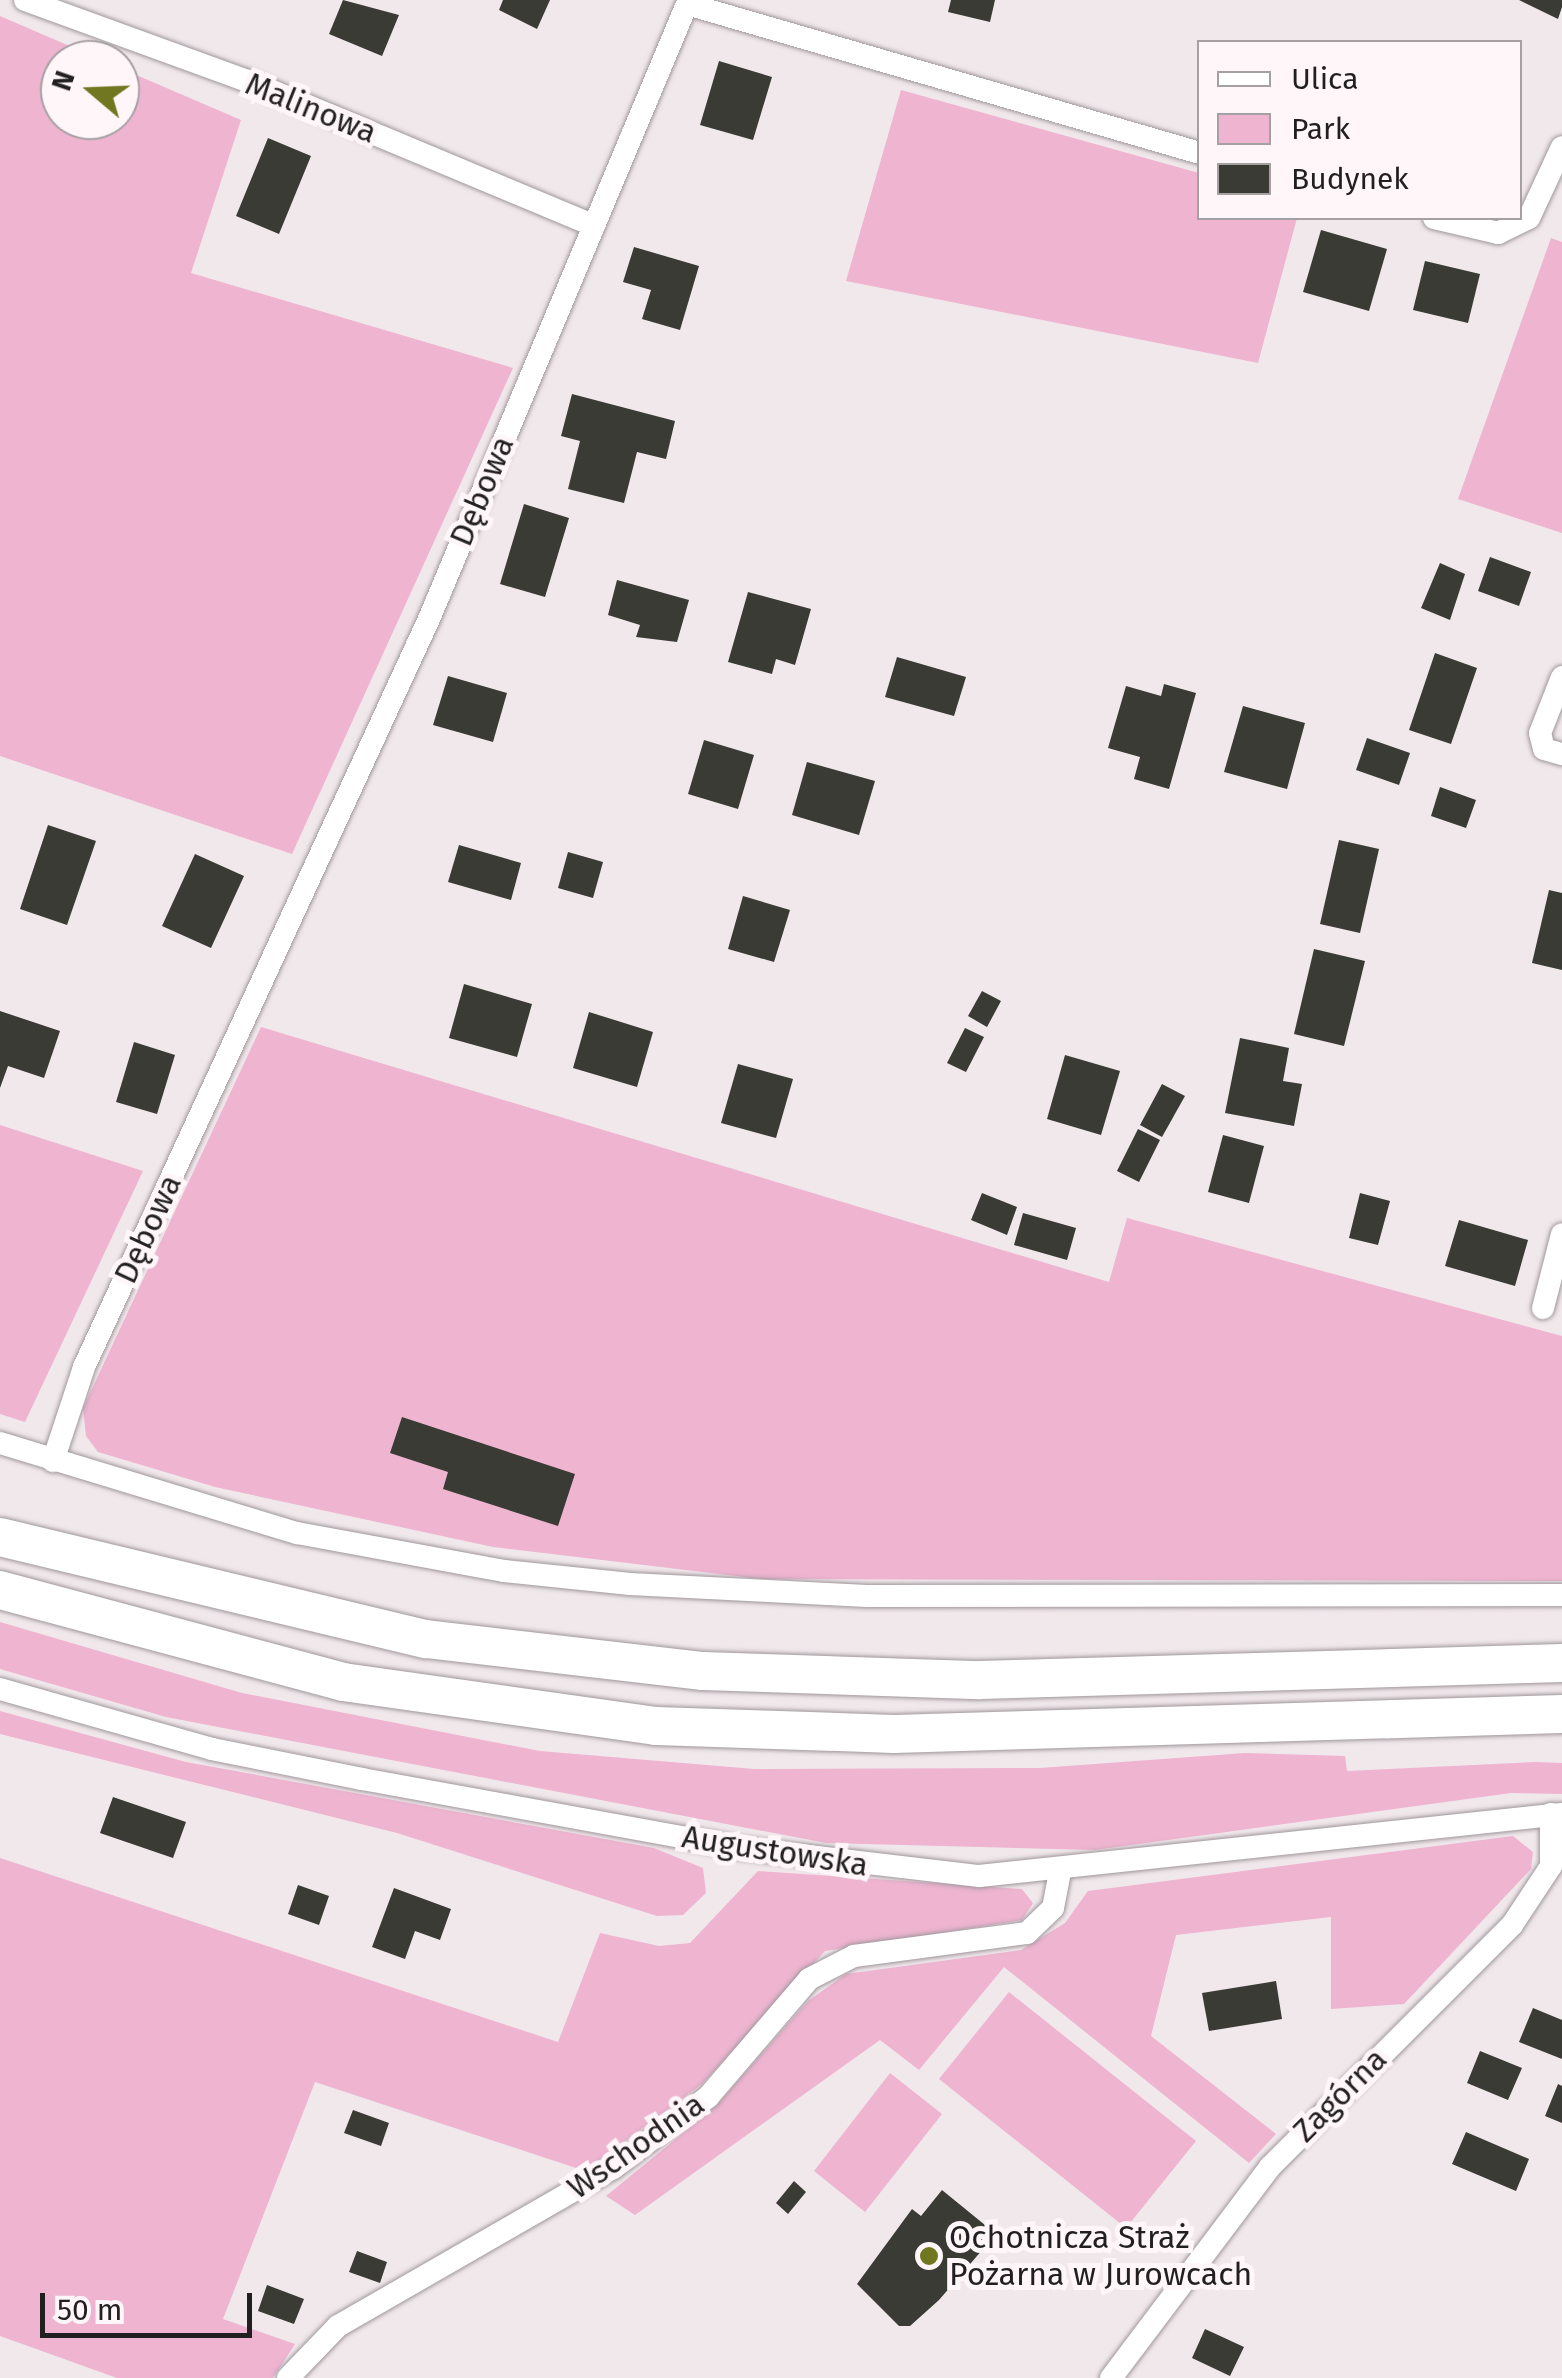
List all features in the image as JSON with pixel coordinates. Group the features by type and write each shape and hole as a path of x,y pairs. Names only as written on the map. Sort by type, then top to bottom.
{"highway":[{"path":"0,1537 426,1639 703,1671 980,1680 1562,1663"},
{"path":"0,1590 343,1682 656,1726 894,1734 1562,1714"}],"street":[{"name":"Malinowa","path":"25,0 248,81 594,226"},
{"name":"Dębowa","path":"52,1461 84,1367 429,619 688,4 1197,152"},
{"path":"1443,220 1498,233 1530,218 1562,148"},
{"path":"1562,677 1540,733 1544,750 1562,754"},
{"path":"1543,1308 1562,1234"},
{"path":"0,1443 297,1533 630,1584 866,1596 1562,1595"},
{"name":"Augustowska","path":"0,1690 212,1750 740,1848 979,1876 1060,1872 1557,1814"},
{"name":"Zagórna","path":"1111,2378 1270,2168 1512,1924 1551,1866 1557,1814"},
{"name":"Wschodnia","path":"288,2378 338,2326 613,2168 708,2097 809,1979 854,1956 1027,1933 1053,1908 1060,1872"}],"green space":[{"path":"0,16 56,40 40,40 40,140 140,140 140,77 241,120 191,273 513,368 292,854 0,756"},
{"path":"901,90 1197,172 1197,220 1296,220 1258,363 846,281"},
{"path":"1551,238 1562,242 1562,533 1458,499"},
{"path":"261,1027 1109,1282 1127,1218 1562,1336 1562,1581 761,1579 493,1547 215,1487 98,1452 86,1436 83,1408"},
{"path":"0,1125 143,1171 25,1422 0,1414"},
{"path":"0,1622 242,1693 540,1751 754,1769 1040,1768 1245,1753 1345,1756 1347,1771 1562,1763 1562,1794 1511,1793 1095,1850 826,1843 166,1717 0,1669"},
{"path":"0,1711 186,1762 654,1848 703,1868 706,1893 683,1915 657,1916 397,1833 0,1734"},
{"path":"1513,1836 1533,1852 1531,1869 1404,2004 1331,2009 1331,1917 1176,1935 1151,2036 1276,2134 1249,2163 1004,1967 919,2070 880,2040 635,2215 606,2196 716,2106 808,2001 846,1974 1021,1950 1065,1923 1088,1891"},
{"path":"0,1858 558,2042 600,1933 659,1946 690,1943 758,1871 1022,1889 1033,1903 1022,1920 825,1951 702,2084 585,2171 315,2082 223,2319 295,2344 273,2378 117,2378 0,2336"},
{"path":"1009,1992 1196,2141 1126,2228 939,2079"},
{"path":"890,2073 942,2114 865,2212 814,2171"}],"building":[{"path":"343,0 399,15 382,56 329,34"},
{"path":"503,0 550,0 537,29 499,10"},
{"path":"951,0 995,0 990,22 948,12"},
{"path":"1519,0 1562,0 1562,7 1558,19"},
{"path":"719,61 772,77 753,140 700,125"},
{"path":"268,138 311,156 279,234 236,216"},
{"path":"1321,230 1387,249 1369,311 1303,292"},
{"path":"634,247 699,266 680,330 642,319 651,290 623,282"},
{"path":"1425,261 1480,274 1468,323 1413,310"},
{"path":"572,394 675,421 666,459 637,452 624,503 568,489 580,441 561,436"},
{"path":"524,504 569,518 545,597 500,584"},
{"path":"1490,557 1531,572 1519,606 1478,591"},
{"path":"1440,563 1465,574 1450,620 1421,608"},
{"path":"617,580 689,600 677,642 636,637 640,625 608,615"},
{"path":"748,592 811,609 795,665 776,659 772,674 728,662"},
{"path":"1435,653 1477,668 1451,744 1409,730"},
{"path":"897,657 966,677 954,716 885,697"},
{"path":"448,676 507,693 493,742 433,725"},
{"path":"1164,684 1196,693 1169,789 1134,779 1140,757 1108,748 1126,686 1161,696"},
{"path":"1243,706 1305,723 1287,789 1224,772"},
{"path":"1367,738 1410,753 1399,785 1356,770"},
{"path":"704,740 754,755 738,809 688,794"},
{"path":"807,762 875,781 859,835 792,815"},
{"path":"1440,787 1476,800 1466,828 1431,816"},
{"path":"48,825 96,841 67,925 20,909"},
{"path":"1339,840 1379,849 1360,933 1320,924"},
{"path":"459,845 521,863 511,900 448,882"},
{"path":"568,852 603,862 593,898 558,888"},
{"path":"195,854 244,876 211,948 162,926"},
{"path":"1549,890 1562,893 1562,970 1532,963"},
{"path":"743,896 790,910 774,962 728,949"},
{"path":"1314,949 1365,961 1344,1046 1294,1034"},
{"path":"464,984 532,1004 517,1057 449,1038"},
{"path":"982,991 1001,1001 987,1027 968,1016"},
{"path":"0,1011 60,1031 44,1078 8,1066 0,1088"},
{"path":"589,1012 653,1032 637,1087 573,1068"},
{"path":"965,1028 984,1037 966,1072 947,1063"},
{"path":"1240,1038 1289,1048 1283,1081 1302,1084 1294,1126 1225,1113"},
{"path":"134,1042 175,1055 157,1114 116,1102"},
{"path":"1065,1055 1120,1071 1101,1135 1047,1119"},
{"path":"738,1064 793,1079 776,1138 721,1123"},
{"path":"1162,1084 1185,1096 1162,1137 1140,1125"},
{"path":"1138,1129 1160,1140 1139,1182 1117,1171"},
{"path":"1223,1135 1264,1146 1249,1203 1208,1192"},
{"path":"982,1193 1017,1207 1007,1235 971,1220"},
{"path":"1360,1193 1390,1201 1378,1245 1349,1238"},
{"path":"1023,1213 1076,1228 1067,1260 1014,1245"},
{"path":"1459,1220 1528,1240 1515,1286 1445,1266"},
{"path":"402,1417 575,1474 558,1526 443,1489 448,1472 390,1453"},
{"path":"113,1797 186,1822 173,1858 100,1833"},
{"path":"298,1885 329,1896 319,1925 288,1914"},
{"path":"394,1888 451,1909 440,1940 415,1931 405,1959 372,1947"},
{"path":"1276,1981 1282,2019 1209,2031 1202,1993"},
{"path":"1533,2008 1562,2020 1562,2059 1519,2042"},
{"path":"1480,2051 1522,2068 1508,2100 1467,2083"},
{"path":"1558,2084 1562,2086 1562,2123 1545,2116"},
{"path":"353,2110 389,2123 381,2146 344,2133"},
{"path":"1466,2132 1529,2159 1516,2191 1452,2164"},
{"path":"794,2181 806,2192 788,2214 776,2203"},
{"name":"Ochotnicza Straż Pożarna w Jurowcach","path":"942,2190 996,2234 939,2300 910,2326 899,2326 857,2284 912,2209 921,2216"},
{"path":"357,2251 387,2262 380,2283 349,2272"},
{"path":"267,2285 304,2299 294,2324 258,2311"},
{"path":"1205,2329 1244,2347 1230,2376 1192,2358"}],"place":[{"name":"Ochotnicza Straż Pożarna w Jurowcach","path":"929,2256"}]}
